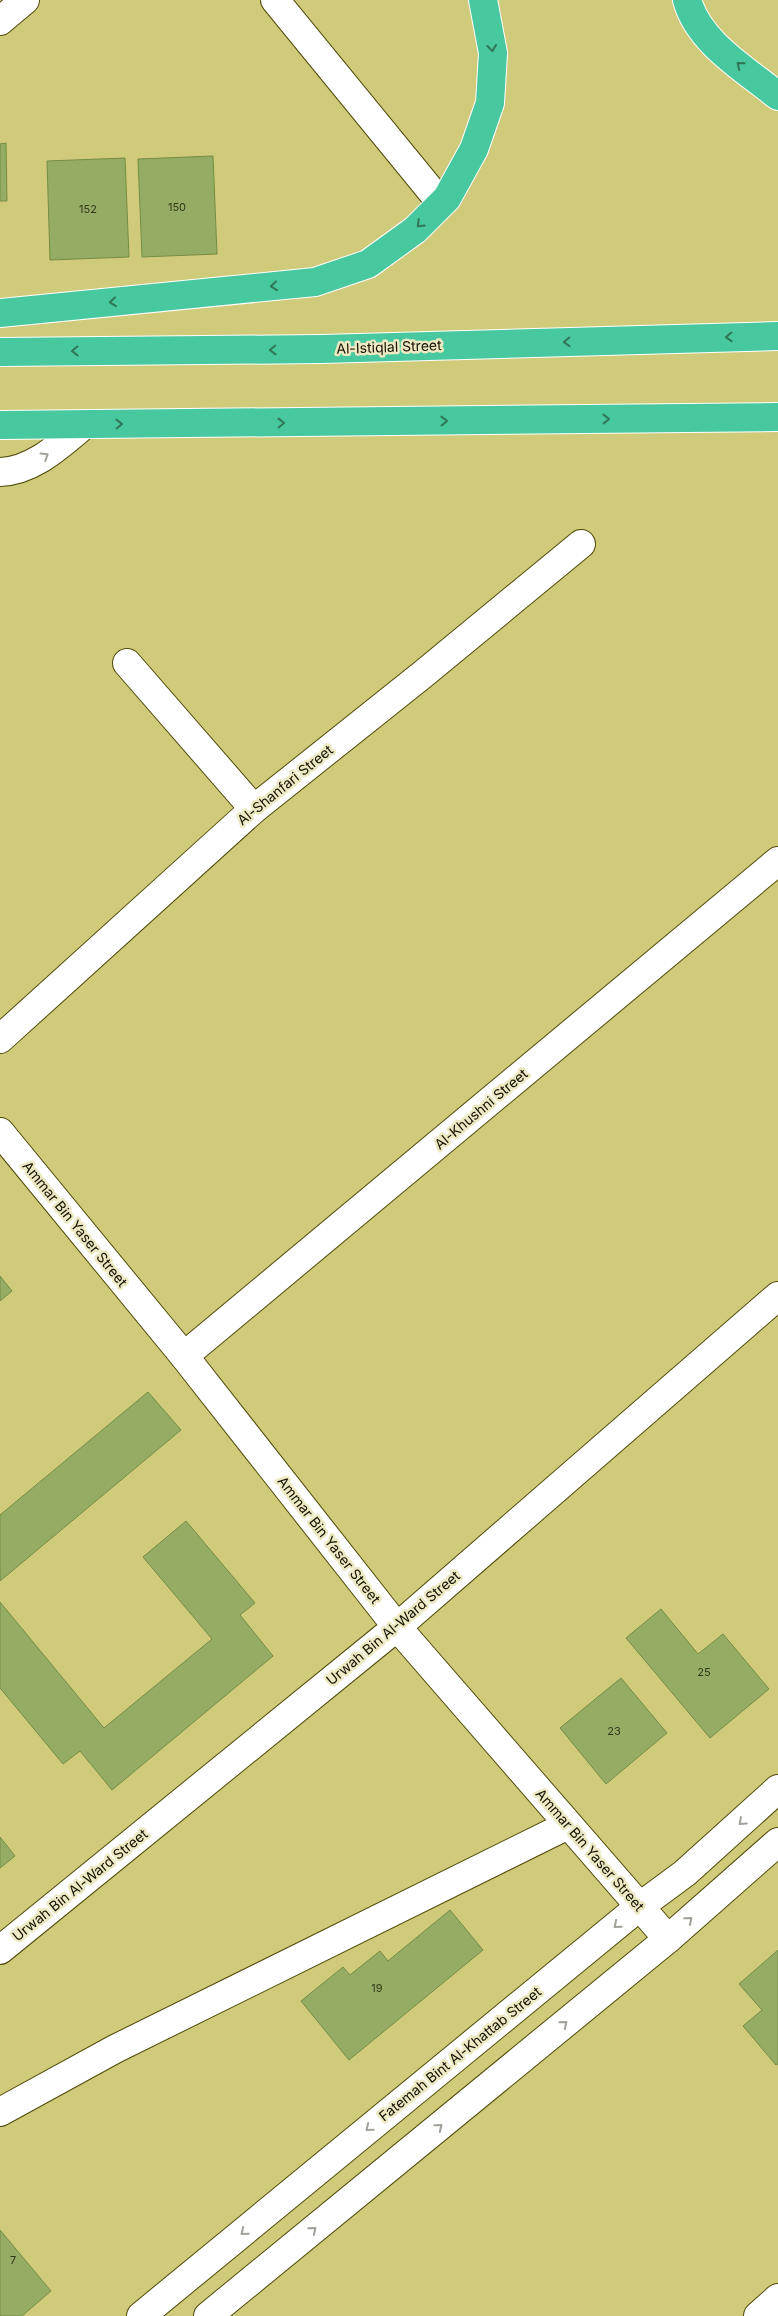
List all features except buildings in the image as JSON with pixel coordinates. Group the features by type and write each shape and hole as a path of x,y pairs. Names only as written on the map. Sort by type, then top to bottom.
{"highway":[{"path":"0,313 315,282 368,264 415,230 447,198 474,149 490,104 493,53 483,0"},
{"path":"686,0 691,16 714,44 778,96"},
{"name":"Al-Istiqlal Street","path":"0,352 322,349 778,336"},
{"path":"0,425 778,416"}],"street":[{"path":"0,21 25,0"},
{"path":"275,0 441,204"},
{"path":"0,472 12,472 46,457 84,425"},
{"name":"Al-Shanfari Street","path":"0,1039 254,809 422,675 581,544"},
{"path":"127,663 254,809"},
{"name":"Al-Khushni Street","path":"184,1356 778,861"},
{"name":"Ammar Bin Yaser Street","path":"0,1132 184,1356 397,1627 668,1939"},
{"name":"Urwah Bin Al-Ward Street","path":"0,1950 397,1627 778,1296"},
{"name":"Fatemah Bint Al-Khattab Street","path":"141,2316 639,1907 685,1874 778,1789"},
{"path":"0,2112 115,2049 568,1825"},
{"path":"208,2316 668,1939 778,1842"},
{"path":"758,2316 778,2298"}]}
